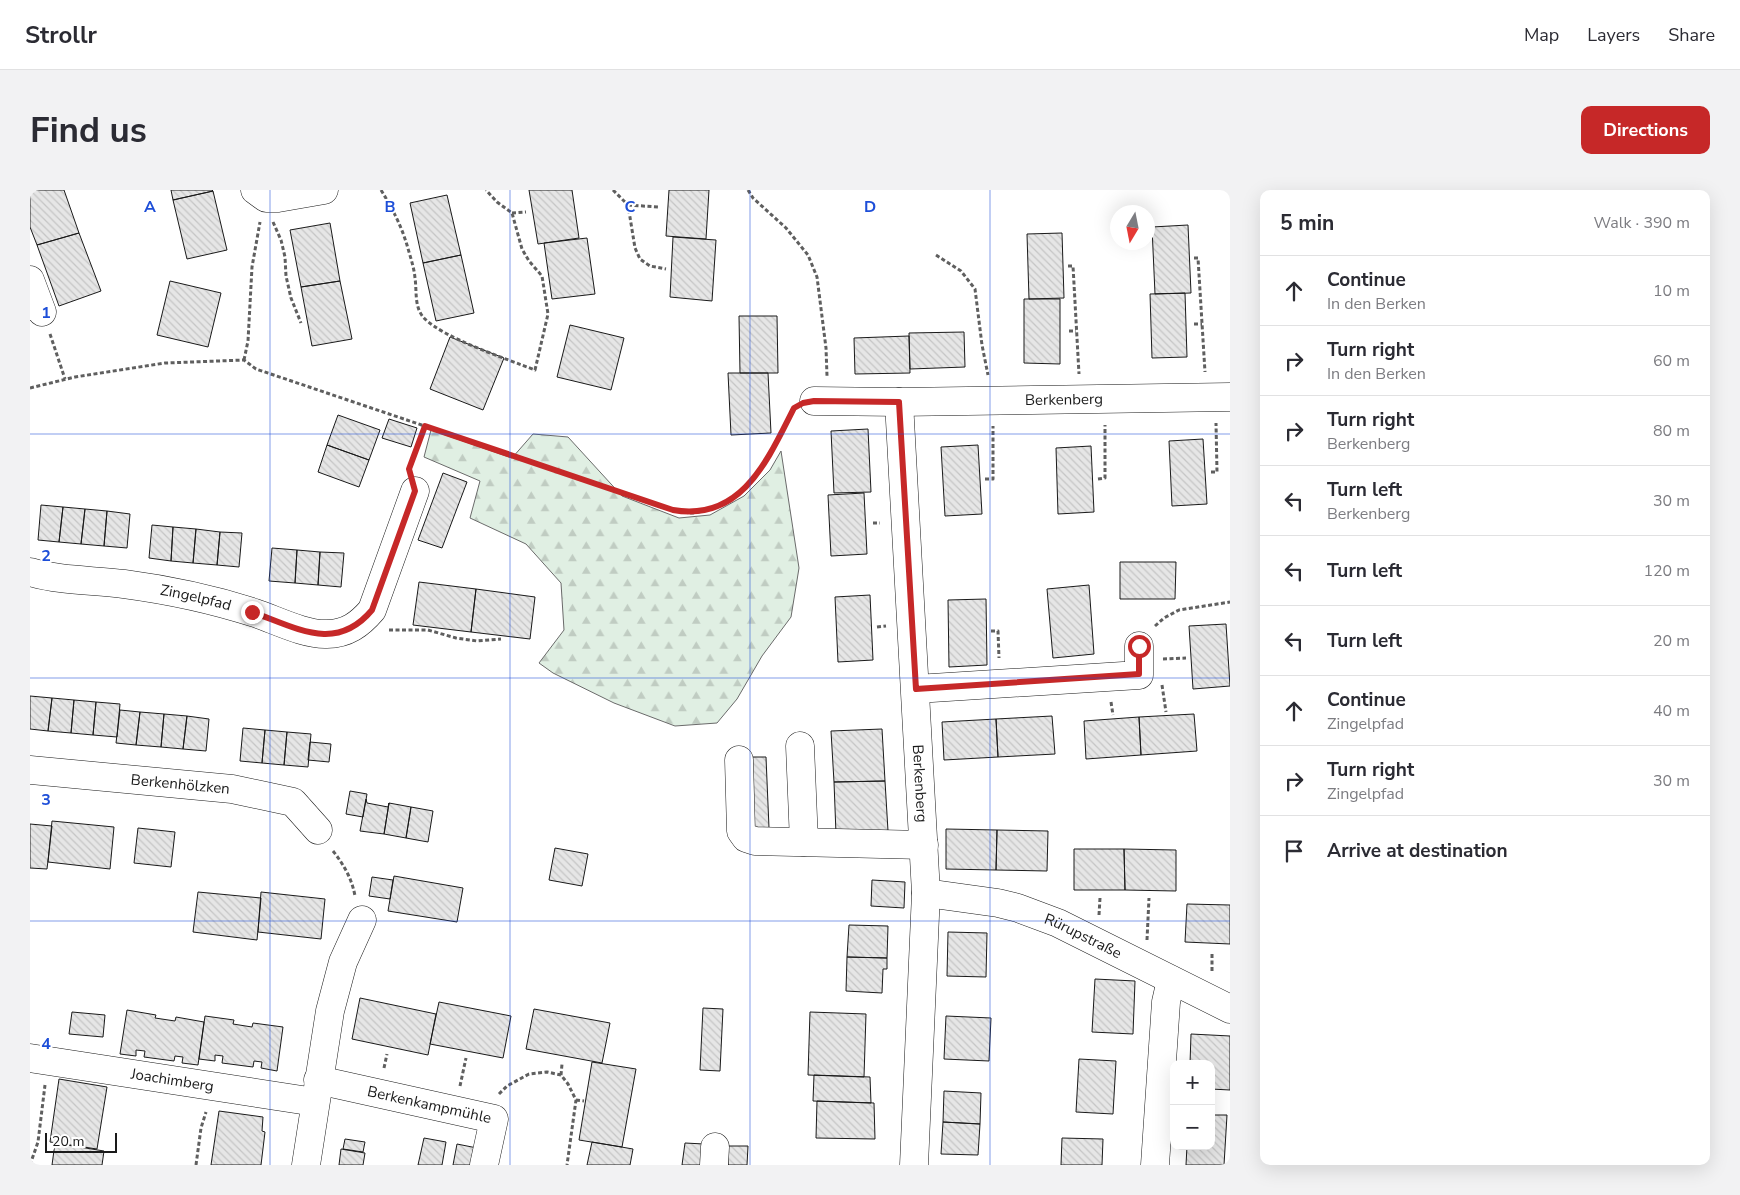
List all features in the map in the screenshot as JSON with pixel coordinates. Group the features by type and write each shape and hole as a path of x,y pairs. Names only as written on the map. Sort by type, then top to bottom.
{"street":[{"path":"260,194 278,198 324,190"},
{"path":"30,280 42,312"},
{"name":"Berkenberg","path":"821,401 899,402 993,413 1080,400 1218,398"},
{"name":"Berkenberg","path":"899,402 926,893 914,1165"},
{"path":"363,621 372,610 415,491"},
{"name":"Zingelpfad","path":"30,572 192,595 325,635 338,634 353,628 363,621"},
{"path":"916,689 1139,674 1149,653"},
{"path":"800,746 804,842"},
{"path":"739,760 741,832 746,838 755,841 924,845"},
{"name":"Berkenhölzken","path":"30,770 232,789 294,802 318,830"},
{"name":"Rürupstraße","path":"926,893 949,895 1018,908 1058,923 1230,1009"},
{"path":"306,1165 330,1011 343,962 362,920"},
{"path":"1155,1165 1166,1002 1171,980"},
{"name":"Joachimberg","path":"39,1060 214,1087 317,1091"},
{"name":"Berkenkampmühle","path":"317,1091 494,1119 484,1165"}],"path":[{"path":"381,190 400,224 408,246 415,279 418,309 424,318 438,329 456,338 534,370 548,314 542,276 529,261 522,249 512,213 497,202 486,190"},
{"path":"613,190 628,205 635,248 640,259 650,266 666,268"},
{"path":"30,388 65,379 165,363 244,360 256,369 673,510 691,513 711,508 730,500 747,487 762,468 794,408 803,403 821,401 826,348 817,277 808,255 786,228 753,198 748,190"},
{"path":"260,194 281,240 286,258 286,276 291,298 300,323"},
{"path":"244,360 248,341 260,194"},
{"path":"628,205 658,207"},
{"path":"512,213 526,212"},
{"path":"936,255 962,272 975,289 993,413 994,479 985,479"},
{"path":"1194,258 1198,258 1202,324 1218,398"},
{"path":"1068,266 1072,266 1080,400"},
{"path":"42,312 65,379"},
{"path":"1194,324 1202,324"},
{"path":"1069,331 1076,331"},
{"path":"1098,479 1105,478 1105,419"},
{"path":"415,491 409,469 425,426"},
{"path":"1211,472 1217,472 1217,436"},
{"path":"1186,658 1149,653 1151,629 1164,618 1179,610 1230,602"},
{"path":"363,621 374,628 393,631 428,630 456,638 478,641 501,639"},
{"path":"992,631 998,630 1000,684"},
{"path":"342,862 348,874"},
{"path":"1141,965 1147,952 1149,898"},
{"path":"30,1165 38,1142 39,1060"},
{"path":"560,1075 562,1064"},
{"path":"497,1096 507,1086 529,1074 547,1072 560,1075 568,1084 576,1100 566,1165"},
{"path":"196,1165 201,1128 214,1087"},
{"path":"576,1100 584,1101"}],"green space":[{"path":"431,430 512,458 533,434 568,437 622,496 679,518 710,515 744,496 770,470 781,451 799,568 791,617 762,656 737,699 717,723 675,726 614,703 553,673 539,663 564,630 561,583 526,544 470,518 480,481 424,457"}],"building":[{"path":"30,190 64,190 79,233 37,245 30,227"},
{"path":"171,190 212,190 213,191 173,200"},
{"path":"529,190 572,190 579,238 538,244"},
{"path":"669,190 709,190 706,239 666,236"},
{"path":"213,191 227,250 187,259 173,200"},
{"path":"447,195 461,255 423,263 410,203"},
{"path":"330,223 340,281 301,287 290,230"},
{"path":"1188,225 1191,293 1155,294 1153,250 1155,250 1155,227"},
{"path":"79,233 101,291 59,306 37,245"},
{"path":"1062,233 1064,298 1029,299 1027,234"},
{"path":"673,237 716,240 712,301 670,297"},
{"path":"587,238 595,294 552,299 544,243"},
{"path":"461,255 474,313 436,321 423,263"},
{"path":"170,281 221,293 208,347 157,335"},
{"path":"340,281 352,339 312,346 301,287"},
{"path":"1185,293 1187,357 1152,358 1150,294"},
{"path":"1024,299 1060,299 1060,364 1024,363"},
{"path":"739,316 777,316 778,373 740,373"},
{"path":"570,325 624,338 611,390 557,377"},
{"path":"964,332 965,367 910,369 909,333"},
{"path":"909,336 910,373 855,374 854,338"},
{"path":"450,337 504,358 483,410 430,389"},
{"path":"728,373 768,373 771,433 731,435"},
{"path":"338,415 380,430 369,460 327,445"},
{"path":"389,419 417,428 411,447 382,438"},
{"path":"868,429 871,492 834,493 831,431"},
{"path":"1203,439 1207,504 1172,506 1169,441"},
{"path":"327,445 369,460 359,487 318,472"},
{"path":"978,445 982,514 945,516 941,447"},
{"path":"1091,446 1094,512 1058,514 1056,448"},
{"path":"443,473 467,482 442,548 418,540"},
{"path":"864,493 867,554 831,556 828,495"},
{"path":"41,505 63,507 59,542 38,540"},
{"path":"63,507 85,509 81,544 59,542"},
{"path":"85,509 107,511 104,546 81,544"},
{"path":"107,511 130,514 127,548 104,546"},
{"path":"152,525 173,527 171,561 149,558"},
{"path":"173,527 196,529 193,563 171,561"},
{"path":"196,529 220,532 217,565 193,563"},
{"path":"220,532 242,533 239,567 217,565"},
{"path":"272,548 297,550 295,583 269,581"},
{"path":"297,550 320,552 318,585 295,583"},
{"path":"320,552 344,553 341,587 318,585"},
{"path":"1120,562 1176,562 1175,599 1120,599"},
{"path":"419,582 476,589 471,632 413,625"},
{"path":"1089,585 1094,654 1053,658 1047,589"},
{"path":"476,589 535,597 530,639 471,632"},
{"path":"870,595 873,660 838,662 835,597"},
{"path":"986,599 987,665 949,667 948,600"},
{"path":"1226,624 1230,686 1193,689 1189,626"},
{"path":"30,696 52,698 48,731 30,729"},
{"path":"52,698 74,700 71,733 48,731"},
{"path":"74,700 96,702 93,735 71,733"},
{"path":"96,702 120,704 117,737 93,735"},
{"path":"120,710 140,712 136,745 116,743"},
{"path":"140,712 164,714 161,747 136,745"},
{"path":"164,714 187,716 183,749 161,747"},
{"path":"1194,714 1197,751 1141,755 1139,717"},
{"path":"187,716 209,719 206,751 183,749"},
{"path":"1052,716 1055,754 998,757 996,719"},
{"path":"1139,717 1141,755 1086,759 1084,721"},
{"path":"996,719 998,757 944,760 942,722"},
{"path":"243,728 265,730 262,763 240,761"},
{"path":"882,729 885,781 834,782 831,731"},
{"path":"265,730 287,732 284,765 262,763"},
{"path":"287,732 311,734 308,767 284,765"},
{"path":"310,742 331,744 329,762 308,760"},
{"path":"747,757 766,757 769,828 749,828"},
{"path":"885,781 888,831 836,834 834,782"},
{"path":"350,791 367,794 363,817 346,814"},
{"path":"366,799 367,803 388,807 389,803 384,834 360,831"},
{"path":"389,803 411,807 406,838 384,834"},
{"path":"411,807 433,811 428,842 406,838"},
{"path":"52,821 114,827 110,869 48,862"},
{"path":"30,824 52,826 47,869 30,868"},
{"path":"138,828 175,832 171,867 134,863"},
{"path":"946,829 997,830 996,870 946,869"},
{"path":"997,830 1048,831 1047,871 996,870"},
{"path":"555,848 588,854 582,886 549,880"},
{"path":"1074,849 1124,849 1125,890 1074,890"},
{"path":"1124,849 1176,850 1176,891 1125,890"},
{"path":"394,876 463,888 457,922 388,911"},
{"path":"372,877 393,880 390,899 369,896"},
{"path":"872,880 905,882 904,908 871,906"},
{"path":"198,892 261,898 257,940 193,932"},
{"path":"261,892 325,899 321,939 258,932"},
{"path":"1187,904 1230,905 1230,944 1185,942"},
{"path":"849,925 888,926 887,958 847,957"},
{"path":"948,932 987,933 986,977 947,976"},
{"path":"847,957 887,958 887,969 883,969 882,993 846,991"},
{"path":"1095,979 1135,981 1133,1034 1092,1032"},
{"path":"360,998 436,1014 428,1055 352,1039"},
{"path":"439,1002 511,1016 503,1058 430,1044"},
{"path":"703,1008 723,1009 720,1071 700,1070"},
{"path":"534,1009 610,1023 602,1063 526,1049"},
{"path":"127,1010 156,1015 155,1018 175,1021 176,1017 204,1022 198,1065 182,1063 183,1057 175,1056 174,1061 144,1057 145,1051 136,1050 136,1056 120,1054"},
{"path":"72,1012 105,1015 103,1037 69,1034"},
{"path":"810,1012 866,1014 864,1077 808,1075"},
{"path":"205,1016 234,1020 233,1024 252,1027 253,1023 283,1027 277,1071 261,1068 262,1062 254,1061 253,1067 222,1063 223,1056 215,1055 215,1061 199,1059"},
{"path":"946,1016 991,1018 989,1061 944,1059"},
{"path":"1191,1034 1230,1036 1230,1090 1215,1089 1215,1060 1190,1060"},
{"path":"1079,1059 1116,1061 1113,1114 1076,1112"},
{"path":"592,1062 636,1069 622,1147 579,1140"},
{"path":"814,1075 870,1077 871,1103 813,1101"},
{"path":"59,1079 107,1087 97,1149 50,1142"},
{"path":"944,1091 981,1093 980,1124 943,1122"},
{"path":"817,1101 874,1103 875,1139 816,1138"},
{"path":"219,1111 263,1117 262,1131 265,1132 261,1165 211,1165"},
{"path":"1215,1115 1227,1115 1224,1165 1186,1165 1187,1150 1215,1150"},
{"path":"943,1122 980,1124 978,1155 941,1154"},
{"path":"424,1138 446,1142 442,1165 418,1165"},
{"path":"1062,1138 1103,1139 1102,1165 1061,1165"},
{"path":"345,1139 365,1142 363,1152 343,1149"},
{"path":"592,1142 633,1149 630,1165 587,1165"},
{"path":"55,1143 104,1151 102,1165 52,1165"},
{"path":"685,1143 704,1144 701,1165 682,1165"},
{"path":"457,1144 477,1148 474,1165 453,1165"},
{"path":"728,1146 748,1146 747,1165 728,1165"},
{"path":"341,1149 365,1153 363,1165 339,1165"}],"route":[{"path":"252,612 310,632 325,635 338,634 353,628 363,621 372,610 415,491 409,469 425,426 673,510 691,513 711,508 730,500 747,487 762,468 794,408 803,403 814,401 899,402 916,689 1139,674 1139,646"}]}
